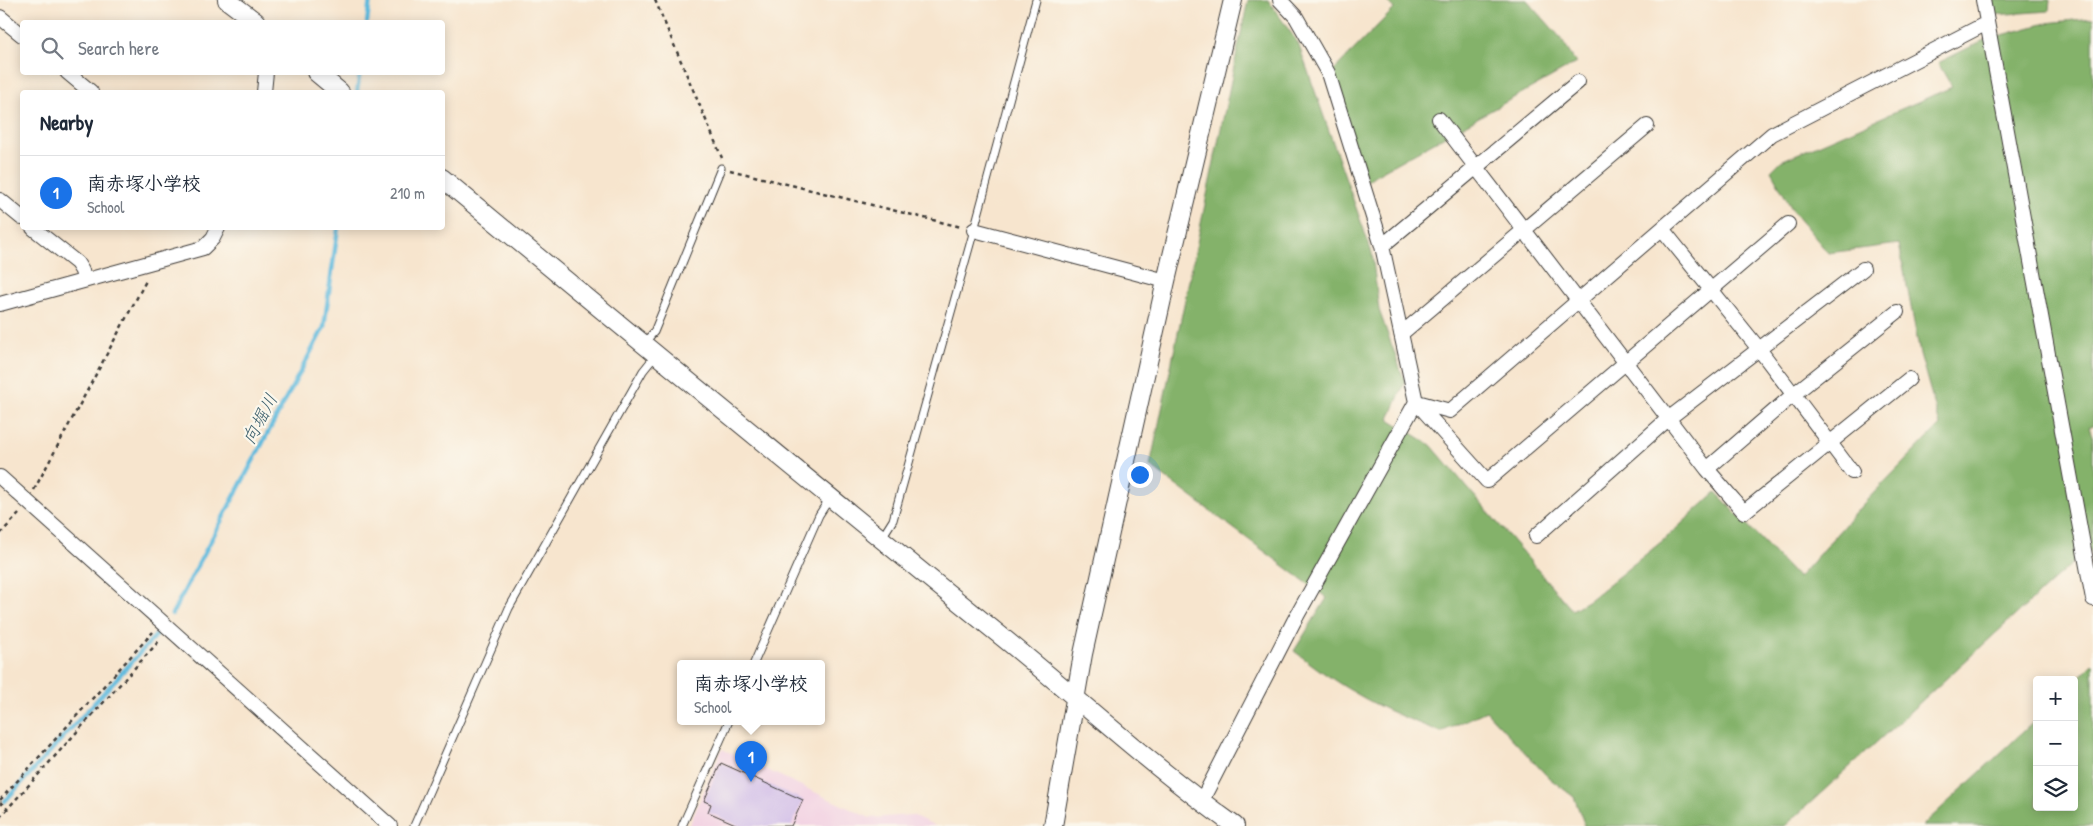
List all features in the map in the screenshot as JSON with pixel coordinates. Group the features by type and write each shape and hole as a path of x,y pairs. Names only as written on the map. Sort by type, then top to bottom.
{"street":[{"path":"227,0 253,20"},
{"path":"1053,826 1085,644 1166,281 1233,0"},
{"path":"1280,0 1296,17 1328,73 1382,246 1416,402 1487,481 1788,224"},
{"path":"1983,0 2093,599"},
{"path":"0,16 20,33"},
{"path":"1416,402 1450,412 1772,134 1987,22"},
{"path":"71,75 89,90"},
{"path":"264,90 266,75"},
{"path":"320,75 338,90"},
{"path":"1382,246 1578,82"},
{"path":"1439,119 1668,419 1744,512 1909,379"},
{"path":"1402,334 1647,126"},
{"path":"445,180 649,350 1076,697 1201,802 1235,826"},
{"path":"0,200 20,216"},
{"path":"36,230 77,263 82,271 84,280"},
{"path":"0,304 203,248 217,230"},
{"path":"974,230 1166,281"},
{"path":"1663,230 1759,349 1852,472"},
{"path":"1536,536 1668,419 1863,269"},
{"path":"1707,469 1794,394 1897,312"},
{"path":"1201,802 1294,622 1416,402"},
{"path":"0,477 390,826"}],"lane":[{"path":"882,540 893,520 1036,0"},
{"path":"414,826 509,608 643,372 654,332 720,168"},
{"path":"755,660 819,515 830,497"},
{"path":"682,826 726,725"}],"path":[{"path":"655,0 723,156 720,168 974,230"},
{"path":"0,534 28,502 149,275 146,263"},
{"path":"7,809 0,801 154,632 165,625"},
{"path":"0,817 165,625"}],"shaded area":[{"path":"722,749 870,818 912,815 936,826 689,826"}],"green space":[{"path":"1248,0 1268,0 1298,43 1372,253 1379,310 1405,382 1389,419 1431,445 1572,610 1589,600 1666,538 1716,492 1798,578 1863,504 1940,425 1920,354 1899,244 1828,253 1793,211 1771,171 1781,161 1952,87 1938,63 1984,40 2046,23 2093,18 2093,426 2089,427 2093,438 2093,560 2089,548 1785,826 1585,826 1574,797 1549,778 1486,711 1441,732 1378,705 1333,679 1294,651 1327,598 1150,466"},
{"path":"1387,0 1527,0 1559,36 1576,63 1367,181 1328,76 1394,9"},
{"path":"1990,0 2050,0 2049,11 1993,15"},
{"path":"2093,663 2093,826 1922,826 2033,723 2033,811 2078,811 2078,678"}],"building":[{"path":"721,763 803,800 791,826 740,826 708,812 711,804 704,801"}],"waterway":[{"name":"向堀川","path":"367,20 370,0"},
{"name":"向堀川","path":"357,90 360,75"},
{"name":"向堀川","path":"172,614 324,327 338,230"},
{"name":"向堀川","path":"5,801 158,633"}],"place":[{"name":"南赤塚小学校","path":"751,782"}]}
